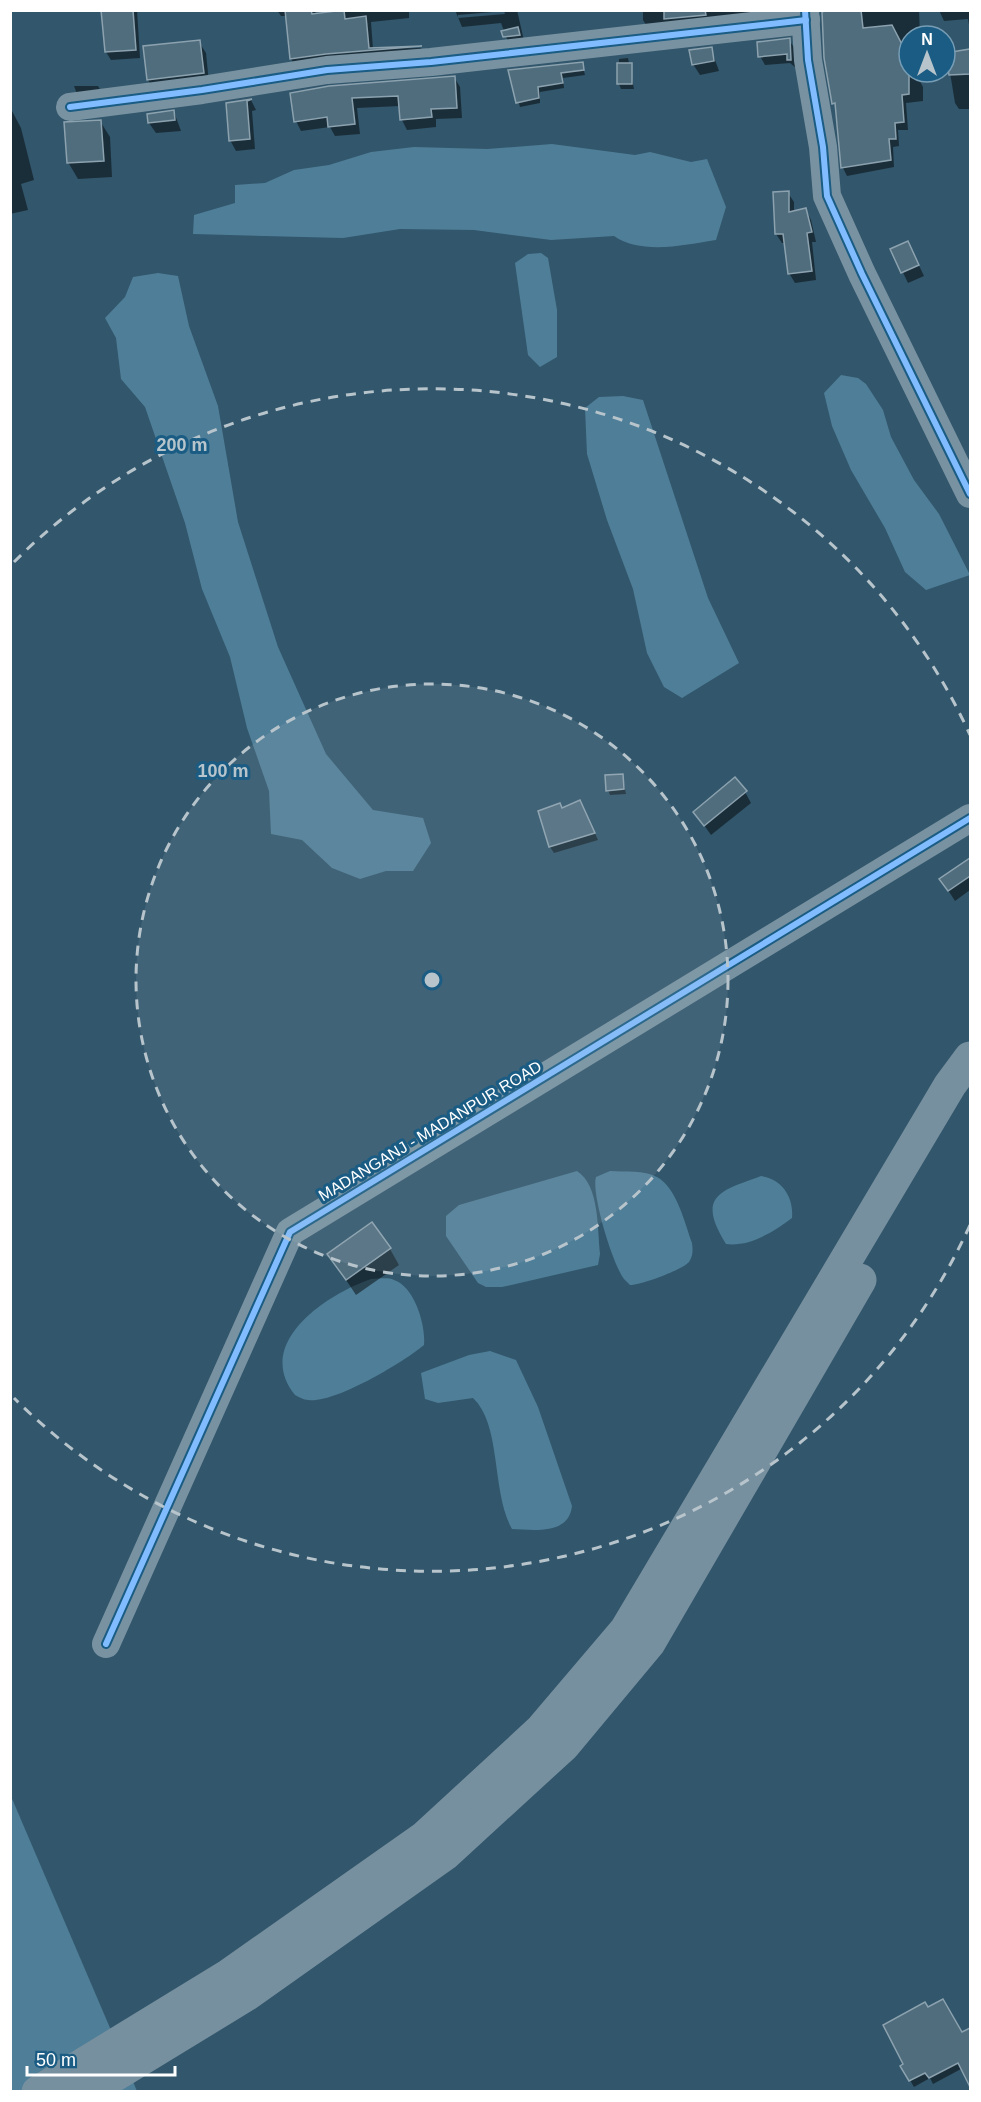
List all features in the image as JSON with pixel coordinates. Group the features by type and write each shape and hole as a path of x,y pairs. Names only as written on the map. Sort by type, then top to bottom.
{"main road":[{"path":"38,2091 229,1975 425,1836 542,1730 626,1630 950,1086 970,1059"},
{"path":"87,2091 246,1995 445,1854 564,1745 649,1643 970,1093"}],"street":[{"path":"70,107 202,90 327,70 464,59 806,15 808,60 823,147 827,196 862,274 970,494"},
{"name":"MADANGANJ - MADANPUR ROAD","path":"106,1644 290,1233 970,818"}],"water":[{"path":"552,144 635,155 650,152 691,162 707,159 726,207 716,240 677,246 650,247 625,242 614,236 551,240 474,230 400,229 343,238 193,234 194,215 235,203 235,185 265,183 294,170 329,165 371,152 414,147 487,149"},
{"path":"541,253 548,258 557,310 557,357 540,367 528,355 515,263 528,254"},
{"path":"158,273 178,276 189,326 218,406 238,522 278,647 326,754 373,810 423,818 431,843 413,871 386,871 360,879 332,868 302,840 271,834 269,791 247,728 230,657 202,589 185,523 145,407 121,379 116,338 105,318 125,297 133,277"},
{"path":"841,375 858,378 866,384 883,410 891,437 914,480 939,514 970,575 926,590 905,572 885,528 851,470 832,426 824,393"},
{"path":"623,396 643,400 708,598 739,663 682,698 664,687 647,653 633,589 607,520 587,454 585,408 599,397"},
{"path":"577,1171 590,1187 594,1197 600,1254 598,1265 502,1287 486,1287 478,1283 446,1236 446,1216 459,1205"},
{"path":"610,1171 646,1173 664,1182 675,1198 692,1243 689,1262 670,1273 643,1283 630,1285 624,1279 609,1245 595,1186 596,1177"},
{"path":"761,1176 775,1181 785,1190 791,1203 792,1218 752,1241 726,1244 717,1228 713,1205 724,1191"},
{"path":"371,1279 392,1279 408,1290 421,1318 424,1345 385,1371 351,1389 320,1399 308,1400 295,1395 284,1376 283,1357 289,1339 301,1323 317,1309 353,1286"},
{"path":"490,1351 516,1360 538,1407 572,1506 564,1522 549,1529 512,1529 501,1497 493,1442 488,1425 482,1410 473,1398 438,1403 425,1399 421,1373 469,1355"},
{"path":"10,1794 137,2091 11,2091"}],"building":[{"path":"101,10 133,10 136,50 105,52"},
{"path":"285,10 311,10 312,14 344,10 345,19 366,16 369,48 422,46 290,59"},
{"path":"664,10 705,10 706,15 664,19"},
{"path":"861,10 863,28 892,25 897,35 897,84 909,84 909,94 902,95 904,122 895,123 896,139 889,139 891,160 841,168 835,103 832,104 824,58 822,12"},
{"path":"518,27 520,35 503,37 501,31"},
{"path":"790,38 791,60 787,60 787,54 758,57 757,42"},
{"path":"200,40 204,73 147,80 143,46"},
{"path":"712,47 714,61 692,65 689,50"},
{"path":"970,49 970,74 957,75 957,51"},
{"path":"583,62 584,70 561,73 563,83 538,87 539,98 516,103 508,70"},
{"path":"617,63 632,63 632,84 617,84"},
{"path":"455,76 457,108 431,109 432,117 400,120 398,96 352,98 355,124 328,127 327,117 294,122 290,93 329,86"},
{"path":"252,99 247,101 250,139 229,141 226,103"},
{"path":"174,110 175,120 148,123 147,114"},
{"path":"101,120 104,161 67,163 64,122"},
{"path":"789,191 789,212 806,208 812,232 807,233 812,271 788,274 783,234 775,234 773,192"},
{"path":"908,241 919,265 901,273 890,249"},
{"path":"623,774 624,789 606,791 605,775"},
{"path":"735,777 747,791 704,826 693,812"},
{"path":"580,800 595,833 549,847 538,811 560,803 562,808"},
{"path":"970,858 970,876 948,891 939,879"},
{"path":"372,1222 391,1248 346,1280 327,1254"},
{"path":"943,1999 962,2032 970,2028 970,2087 958,2063 929,2078 925,2073 909,2081 900,2066 903,2064 883,2025 925,2002 928,2007"}],"cycle path":[{"path":"805,10 808,60 823,147 827,196 862,274 970,494"},
{"path":"70,107 202,90 327,70 431,62 806,20"},
{"path":"106,1644 290,1232 970,818"}]}
